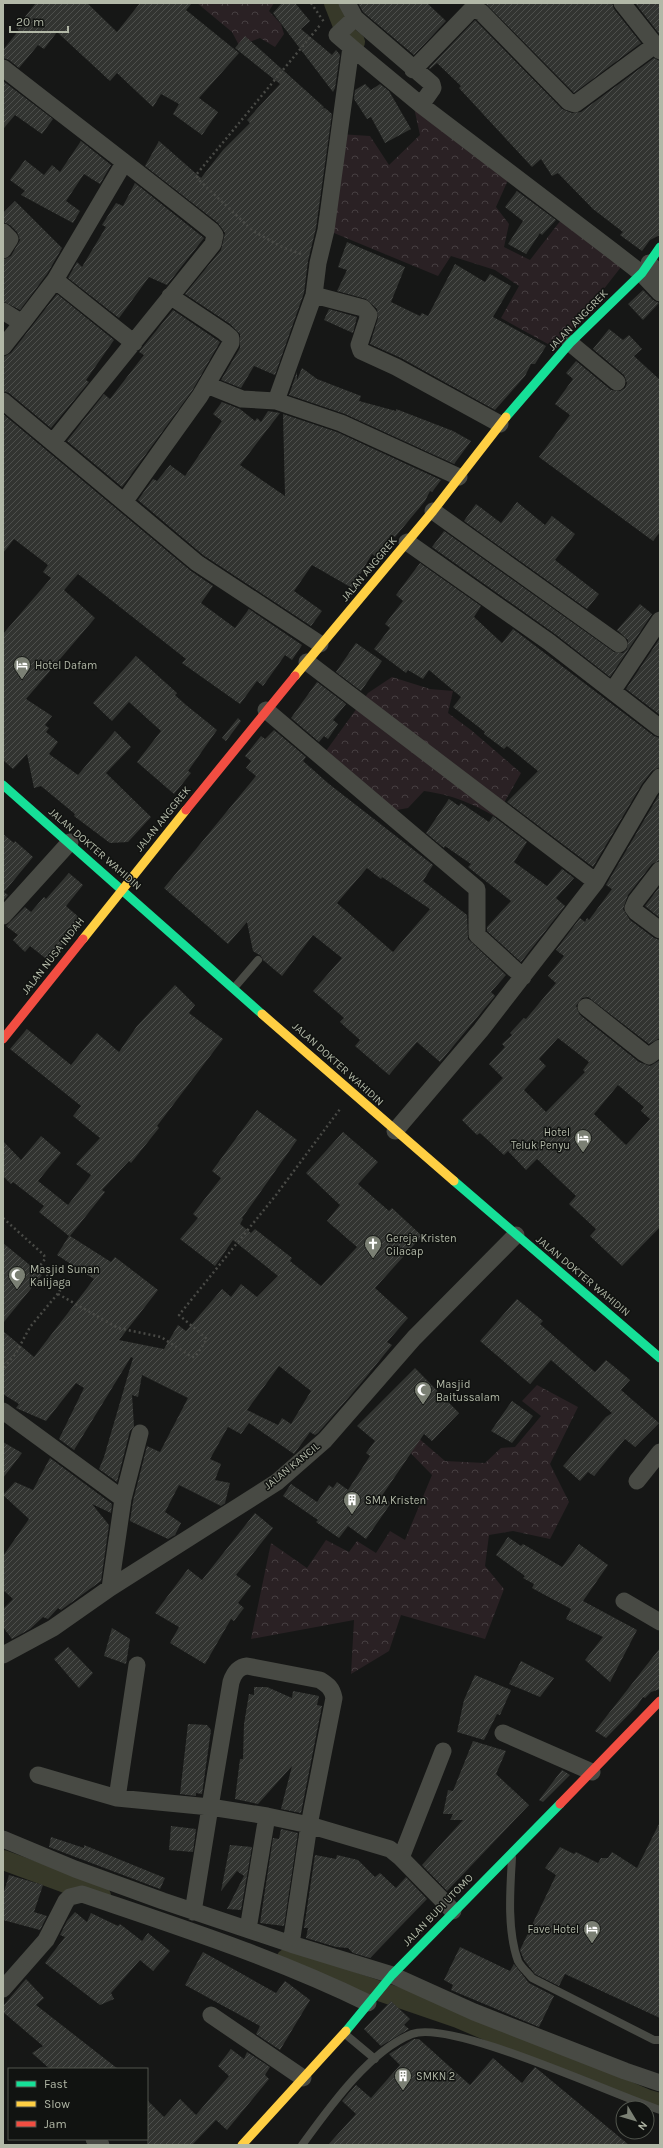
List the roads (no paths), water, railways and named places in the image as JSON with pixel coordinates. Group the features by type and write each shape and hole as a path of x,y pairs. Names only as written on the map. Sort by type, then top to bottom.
{"street":[{"path":"413,70 472,9 481,12 569,102 575,104 658,48 622,3"},
{"path":"276,401 314,295 318,263 326,230 351,47 346,22"},
{"path":"346,22 432,84 426,98"},
{"path":"351,47 426,98 648,270 660,293"},
{"path":"3,68 124,163 173,199 212,230 215,235 213,244 53,442"},
{"path":"3,347 55,280 124,163"},
{"path":"3,232 10,239 3,250"},
{"name":"JALAN ANGGREK","path":"123,888 320,644 433,511 500,424 570,343 648,270 660,247"},
{"path":"55,280 134,343"},
{"path":"314,295 362,308 366,311 369,315 359,345 362,351 396,367 500,424"},
{"path":"124,502 207,385 231,343 231,338 170,296"},
{"path":"3,311 22,323"},
{"path":"570,343 617,382"},
{"path":"207,385 242,399 276,401 340,423 459,477"},
{"path":"3,402 197,563 320,644"},
{"path":"433,511 619,644"},
{"path":"407,542 549,642 613,690 660,728"},
{"path":"613,690 660,620"},
{"path":"307,662 596,882"},
{"path":"266,710 477,889 477,935 523,977"},
{"path":"395,1130 438,1082 523,977 596,882 650,790 660,777"},
{"name":"JALAN DOKTER WAHIDIN","path":"3,785 123,888 395,1130 660,1358"},
{"path":"3,916 70,842"},
{"path":"660,870 636,901 633,908 636,912 660,930"},
{"name":"JALAN NUSA INDAH","path":"3,1039 123,888"},
{"path":"586,1007 649,1056 660,1048"},
{"name":"JALAN KANCIL","path":"3,1655 52,1628 110,1588 277,1482 325,1440 414,1338 516,1235"},
{"path":"3,1411 123,1499"},
{"path":"110,1588 123,1499 140,1433"},
{"path":"637,1481 660,1452"},
{"path":"624,1601 660,1622"},
{"path":"117,1798 137,1665"},
{"path":"193,1912 231,1682 234,1672 242,1667 248,1666 320,1680 328,1684 334,1698 309,1825 291,1944"},
{"name":"JALAN BUDI UTOMO","path":"245,2144 344,2033 389,1978 660,1701"},
{"path":"503,1733 592,1772"},
{"path":"401,1858 443,1750"},
{"path":"38,1775 117,1798 210,1807 267,1816 309,1825 390,1849 401,1858 453,1911"},
{"path":"248,1929 267,1816"},
{"path":"3,1839 75,1869 193,1912 248,1929 389,1978 660,2083"},
{"path":"3,1989 46,1940 66,1901 70,1897 82,1894 252,1952 370,2001"},
{"path":"211,2014 303,2078"}],"lane":[{"path":"234,988 258,960"},
{"path":"512,1851 510,1900 514,1943 519,1962 532,1978 654,2040 660,2040"},
{"path":"344,2033 375,2059"},
{"path":"302,2145 334,2101 375,2059 398,2041 414,2033 441,2033 479,2041 660,2110"}],"waterway":[{"path":"334,3 347,36 355,42"},
{"path":"3,1860 101,1896"},
{"path":"286,1959 458,2018 646,2099 660,2103"}],"place":[{"name":"Hotel Dafam","path":"22,680"},
{"name":"Hotel Teluk Penyu","path":"583,1153"},
{"name":"Gereja Kristen Cilacap","path":"373,1259"},
{"name":"Masjid Sunan Kalijaga","path":"17,1290"},
{"name":"Masjid Baitussalam","path":"423,1405"},
{"name":"SMA Kristen","path":"352,1515"},
{"name":"Fave Hotel","path":"592,1944"},
{"name":"SMKN 2","path":"403,2091"}]}
